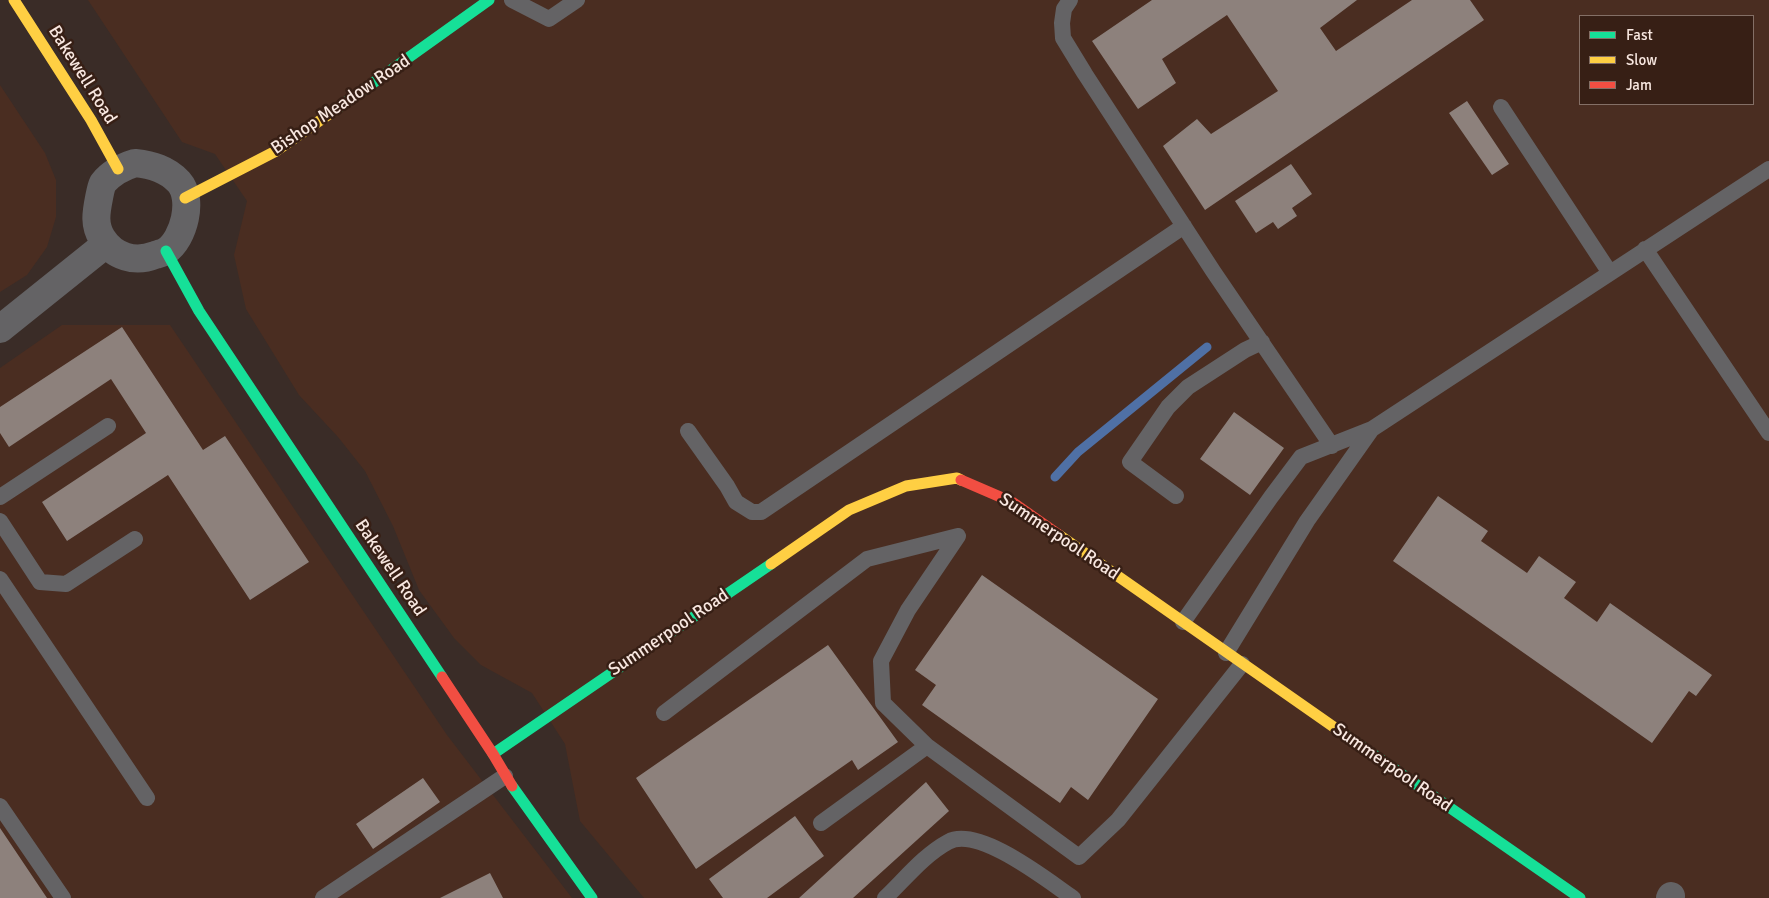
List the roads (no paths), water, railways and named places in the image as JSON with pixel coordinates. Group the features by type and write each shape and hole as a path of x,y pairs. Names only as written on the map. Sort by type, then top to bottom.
{"street":[{"name":"Bakewell Road","path":"14,0 91,120 118,169"},
{"name":"Bishop Meadow Road","path":"185,198 276,151 383,77 489,0"},
{"path":"135,162 150,164 165,170 180,183 185,198 185,221 181,235 166,252 146,259 131,259 117,254 106,244 98,231 96,217 102,184 118,169 135,162"},
{"path":"0,329 106,244"},
{"name":"Bakewell Road","path":"166,252 199,311 493,754 505,776 592,898"},
{"name":"Summerpool Road","path":"493,754 849,510 906,486 957,478 1012,502 1580,898"}],"lane":[{"path":"512,0 549,19 577,0"},
{"path":"1070,0 1064,9 1062,23 1063,38 1084,74 1332,446"},
{"path":"1501,107 1610,273"},
{"path":"1184,622 1271,496 1301,457 1372,429 1769,168"},
{"path":"688,430 736,502 752,512 761,512 1184,226"},
{"path":"1645,249 1769,433"},
{"path":"1176,496 1130,462 1168,407 1188,387 1262,342"},
{"path":"0,497 108,426"},
{"path":"1226,653 1307,521 1372,429"},
{"path":"0,521 40,582 66,584 135,539"},
{"path":"664,713 867,559 958,536 908,610 881,661 884,703 927,746 1079,857 1118,820 1242,664"},
{"path":"0,579 147,798"},
{"path":"821,823 927,746"},
{"path":"323,898 505,776"},
{"path":"0,806 64,898"},
{"path":"885,898 931,854 950,841 968,839 986,844 1016,859 1073,898"}],"waterway":[{"path":"1055,477 1078,452 1207,347"}]}
